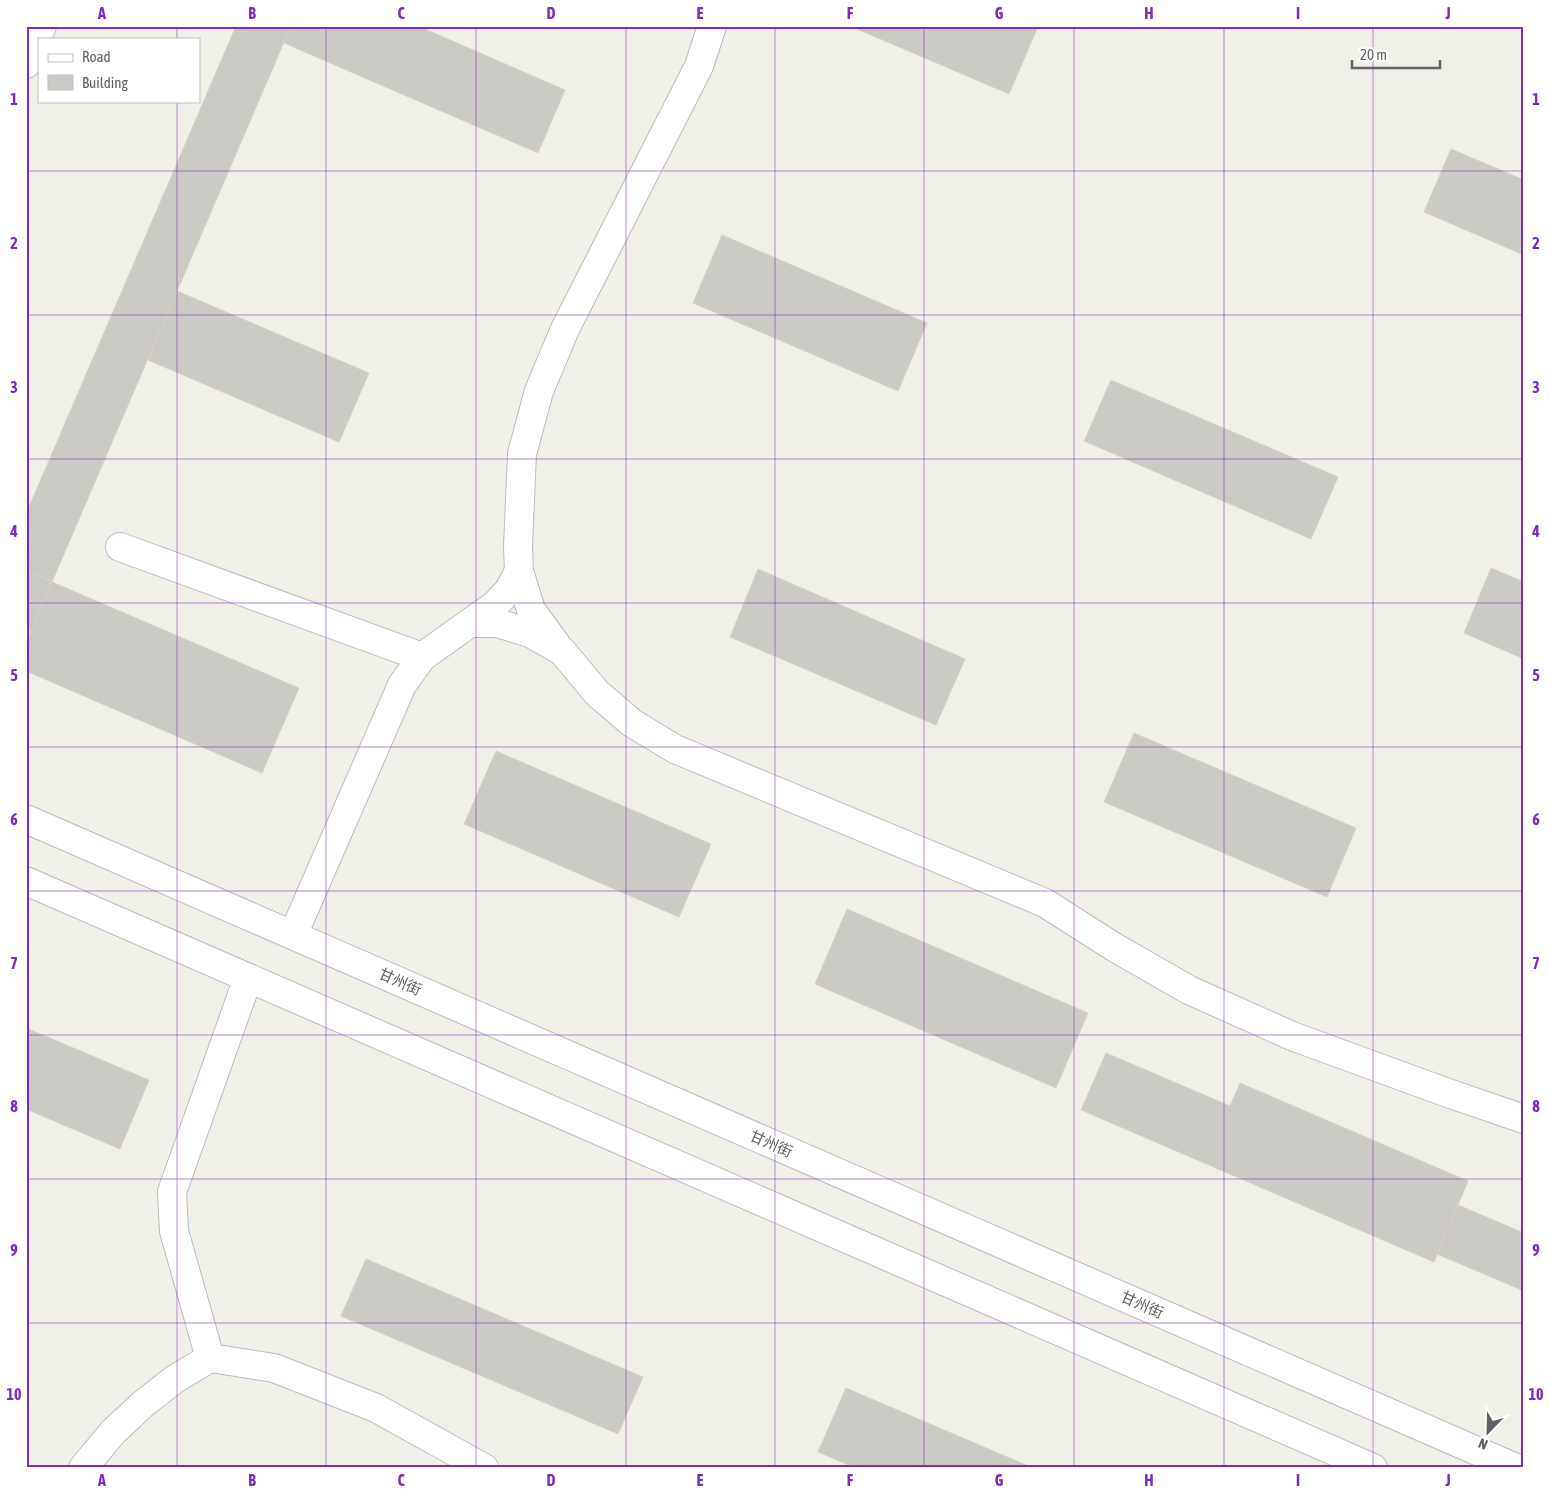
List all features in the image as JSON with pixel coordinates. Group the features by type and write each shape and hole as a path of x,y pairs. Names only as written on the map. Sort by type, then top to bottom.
{"street":[{"path":"26,64 42,26"},
{"path":"712,26 699,66 565,329 539,392 522,454 518,546 519,571 531,610 597,693 632,723 675,749 1045,903 1114,947 1189,990 1292,1036 1524,1119"},
{"path":"120,547 422,657"},
{"path":"293,935 402,685 422,657 494,605 509,590 519,571"},
{"path":"470,623 497,623 505,625 530,633 562,651"},
{"name":"甘州街","path":"26,819 1516,1468"},
{"path":"26,881 1373,1468"},
{"path":"210,1358 174,1231 172,1192 248,978"},
{"path":"83,1468 113,1432 143,1404 175,1380 210,1358 274,1368 376,1408 484,1468"}],"building":[{"path":"236,26 291,26 52,582 26,570 26,514"},
{"path":"291,26 418,26 565,90 538,153 284,43"},
{"path":"850,26 1029,26 1037,29 1009,94"},
{"path":"1451,149 1524,180 1524,255 1424,212"},
{"path":"722,235 927,323 898,391 693,303"},
{"path":"177,291 369,373 339,442 148,360"},
{"path":"1111,380 1338,477 1311,539 1084,441"},
{"path":"1491,568 1524,582 1524,659 1464,633"},
{"path":"758,569 965,659 936,725 730,637"},
{"path":"26,570 52,582 31,631 26,629"},
{"path":"52,582 299,688 262,773 26,671 26,642"},
{"path":"1134,733 1356,828 1327,897 1104,802"},
{"path":"496,751 711,844 679,917 464,824"},
{"path":"847,909 1088,1013 1056,1088 815,984"},
{"path":"26,1028 149,1080 120,1149 26,1109"},
{"path":"1106,1053 1230,1106 1240,1083 1468,1181 1434,1262 1081,1110"},
{"path":"1458,1205 1524,1233 1524,1291 1437,1254"},
{"path":"366,1259 643,1377 618,1434 341,1316"},
{"path":"846,1388 1033,1468 856,1468 818,1452"}]}
